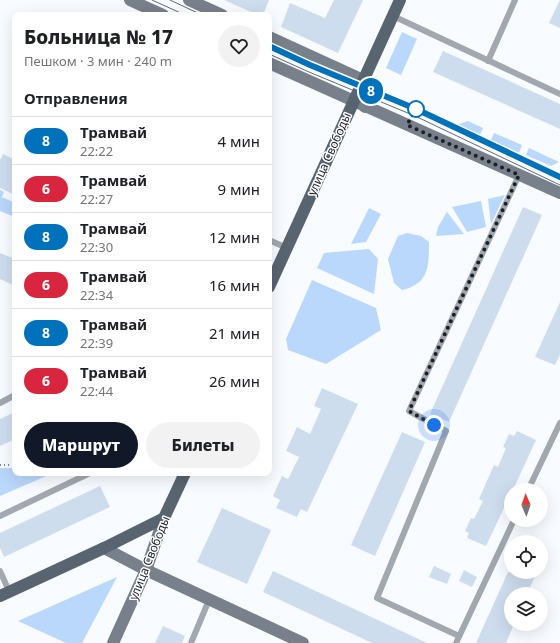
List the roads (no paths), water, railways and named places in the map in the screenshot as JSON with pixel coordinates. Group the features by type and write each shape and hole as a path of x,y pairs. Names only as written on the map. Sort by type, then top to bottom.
{"main road":[{"name":"улица Свободы","path":"272,280 400,0"},
{"name":"улица Свободы","path":"164,518 184,476"},
{"path":"4,594 104,548 164,518"}],"street":[{"path":"130,0 156,12"},
{"path":"189,0 215,12"},
{"path":"272,38 363,80 366,107"},
{"path":"272,64 353,102 560,193"},
{"name":"улица Свободы","path":"113,643 146,570 164,518"},
{"path":"104,548 146,570 303,643"}],"lane":[{"path":"488,61 515,0"},
{"path":"393,16 560,94"},
{"path":"459,636 377,598 446,431 409,411 519,175"},
{"path":"272,241 287,248"},
{"path":"0,403 12,397"},
{"path":"531,483 560,423"},
{"path":"0,516 84,476"},
{"path":"456,643 511,527"},
{"path":"0,571 4,594"},
{"path":"191,643 209,600"}],"tram line":[{"path":"152,0 178,12"},
{"path":"170,0 196,12"},
{"path":"272,47 310,65 416,109 560,177"},
{"name":"8","path":"272,47 310,65 416,109 560,177"},
{"path":"272,55 415,116 560,185"}]}
